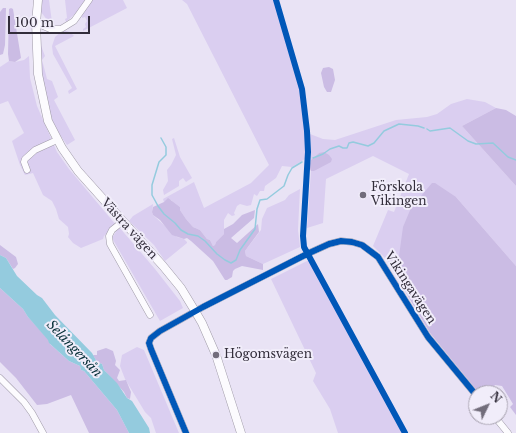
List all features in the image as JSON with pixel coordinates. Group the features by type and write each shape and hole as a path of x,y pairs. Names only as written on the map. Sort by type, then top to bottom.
{"street":[{"name":"Västra vägen","path":"38,0 36,22 38,74 48,121 57,140 78,171 181,288 207,333 216,355 241,433"},
{"path":"36,22 50,29 61,29 74,21 89,0"},
{"path":"27,170 24,162 25,159 35,150 57,140"},
{"path":"122,222 112,230 109,236 110,244 150,315"},
{"name":"Vikingavägen","path":"195,311 329,244 352,242 362,245 378,257 428,337 468,385"},
{"path":"186,433 149,343 154,335 195,311"},
{"path":"0,378 24,402 32,413 42,433"},
{"path":"502,425 508,433"}],"shaded area":[{"path":"42,0 49,0 52,22 48,21 41,12"},
{"path":"65,0 85,0 76,13 66,22 65,19 67,18"},
{"path":"91,0 123,0 127,8 83,31 86,27 85,24 87,21 85,17 82,18 82,15"},
{"path":"182,0 275,0 297,76 303,108 306,136 305,159 292,167 282,166 276,178 265,186 264,191 260,191 257,196 254,194 251,205 247,206 240,204 237,206 234,213 235,215 232,216 228,213 224,220 224,234 213,246 210,240 207,239 200,230 193,227 186,219 180,210 180,207 171,200 164,202 163,199 194,182 204,208 251,183 269,165 187,4"},
{"path":"3,8 6,8 5,45 3,54 0,55 0,12"},
{"path":"9,9 13,9 21,58 15,62 9,61 8,54"},
{"path":"63,30 70,32 74,36 55,46 77,89 69,94 68,91 72,88 53,54 52,46 55,37"},
{"path":"40,43 45,56 42,60 47,79 52,81 58,97 54,100 75,140 67,145 52,120 43,93"},
{"path":"29,56 30,78 37,106 57,152 69,169 116,225 104,236 103,239 81,248 73,243 68,237 68,227 59,219 52,201 43,195 33,173 25,175 12,141 24,133 8,101 0,104 0,67 9,61 15,62 24,60"},
{"path":"329,67 333,69 335,80 331,92 327,92 324,87 321,73 323,68"},
{"path":"467,99 485,102 496,108 462,126 516,186 516,266 456,197 399,256 405,291 389,262 373,246 388,210 394,212 409,174 373,156 326,179 323,223 307,228 311,171 314,171 319,153 311,160 310,134 323,139 335,140 396,120 427,117 437,114 451,104"},
{"path":"496,108 506,110 516,116 516,186 462,126"},
{"path":"174,138 180,157 192,178 186,182 183,178 179,181 179,186 164,195 163,190 168,181 167,170 176,155 172,139"},
{"path":"324,152 332,159 331,162 314,171 311,171 309,167 311,160 319,153"},
{"path":"432,183 435,183 456,197 516,266 516,415 510,407 513,404 508,396 508,385 472,385 430,333 405,291 399,256 403,227 411,208"},
{"path":"300,189 298,230 300,247 263,264 246,256 245,251 261,230 262,219 267,208 285,200 289,195"},
{"path":"168,198 180,207 180,210 186,219 193,227 200,230 207,239 210,240 213,246 224,234 224,229 233,224 242,215 255,210 254,218 231,238 237,243 258,224 259,232 245,251 246,256 263,264 263,270 242,266 233,271 232,277 225,280 213,261 191,241 187,238 184,239 172,235 160,220 153,215 153,207 164,202"},
{"path":"153,204 153,215 177,237 184,239 187,242 165,261 154,245 129,221 133,216"},
{"path":"119,227 155,269 180,301 183,308 160,321 112,238"},
{"path":"0,245 16,257 18,264 15,268 13,269 6,258 0,255"},
{"path":"309,261 403,433 338,433 330,409 313,381 316,373 271,279"},
{"path":"0,288 23,309 28,317 49,340 50,344 69,361 80,366 81,370 84,371 117,410 129,433 89,433 71,395 47,404 37,405 16,378 0,362"},
{"path":"137,347 144,350 179,433 156,433 151,418 145,412 125,379 120,366 122,355"},
{"path":"106,348 113,351 116,361 115,365 120,370 117,378 119,381 126,380 131,392 130,399 127,398 124,392 104,370 102,364 97,362 93,355 97,355 97,351"}],"water":[{"name":"Selångersån","path":"0,255 6,258 17,276 42,298 55,315 92,353 97,362 102,364 104,370 117,383 127,398 132,401 149,428 150,433 129,433 117,410 84,371 81,370 80,366 69,361 49,343 23,309 0,288"}],"waterway":[{"path":"313,158 339,146 347,148 349,143 353,142 368,146 374,143 384,131 399,124 424,128"},
{"path":"427,129 430,131 450,128 468,141 476,144 493,143 508,157 516,160"},
{"path":"161,138 166,147 166,155 159,162 152,185 152,195 158,206 164,214 181,230 188,234 198,236 217,254 231,263 236,260 240,250 255,229 257,209 260,200 267,199 284,186 292,168 302,162"}],"cycle path":[{"path":"276,0 302,89 307,131 308,152 303,236 304,247 405,433"},
{"path":"186,433 151,349 149,343 151,338 160,331 203,307 307,254 329,244 341,241 362,245 378,257 428,337 468,385"}],"place":[{"name":"Förskola Vikingen","path":"363,195"},
{"name":"Högomsvägen","path":"216,355"}]}
